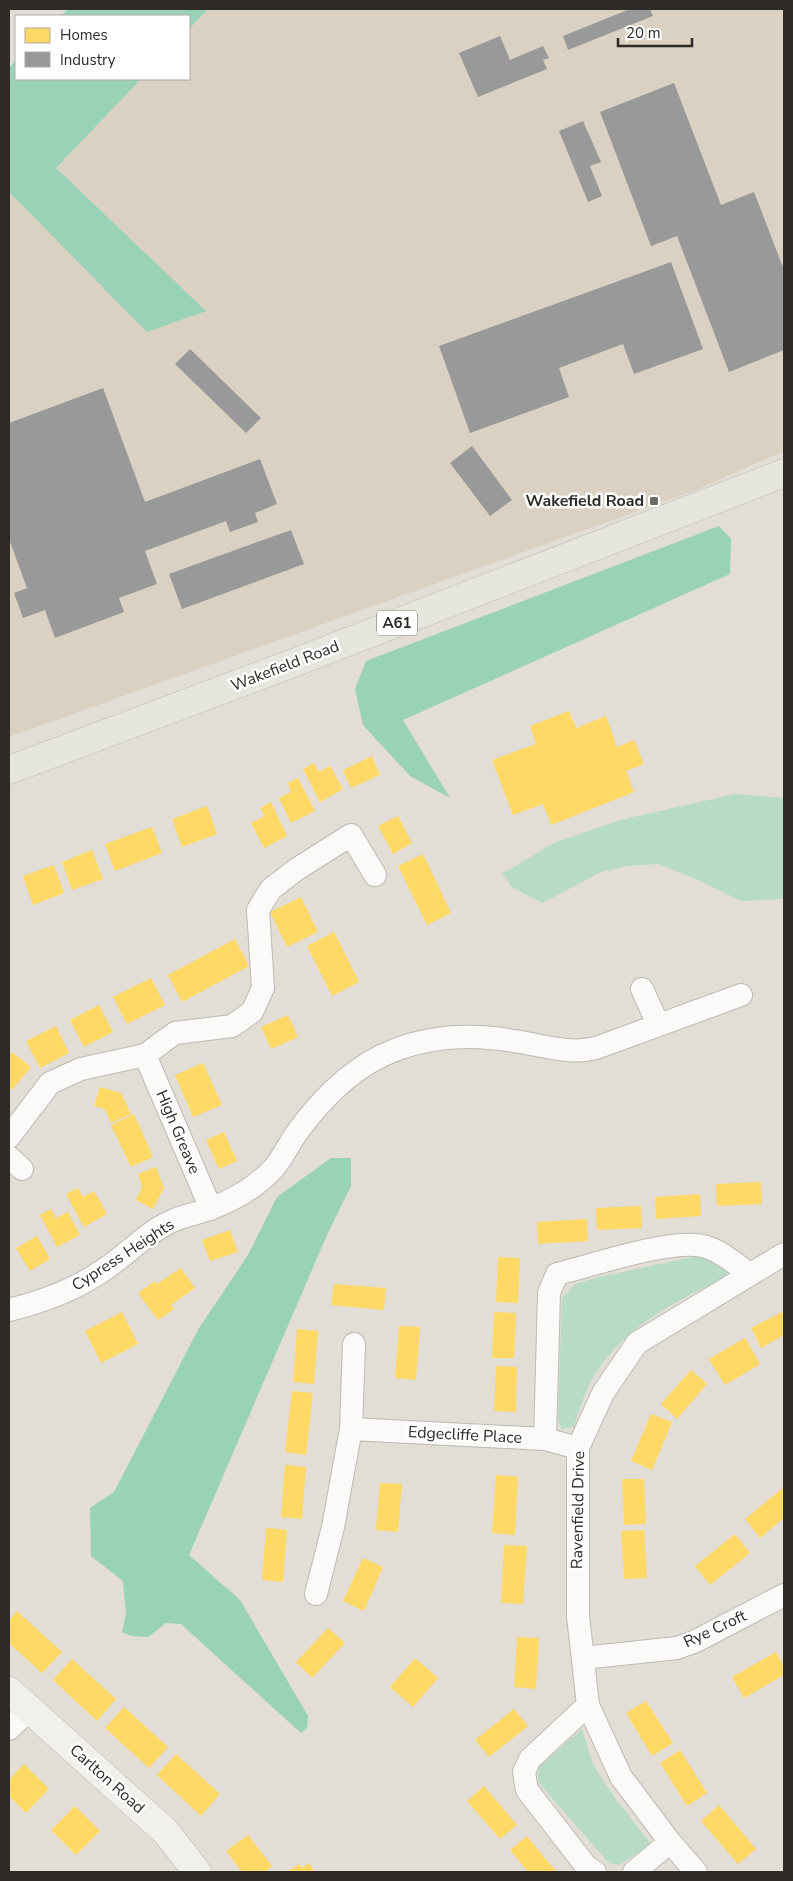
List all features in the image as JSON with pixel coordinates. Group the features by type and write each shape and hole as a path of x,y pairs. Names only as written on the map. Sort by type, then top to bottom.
{"main road":[{"name":"Wakefield Road","path":"9,770 311,656 784,473"},
{"name":"Carlton Road","path":"9,1691 166,1832 197,1872"}],"street":[{"path":"9,1137 50,1083 81,1069 145,1055 176,1033 232,1026 252,1012 263,988 258,910 271,889 297,869 351,836 375,875"},
{"path":"642,989 658,1024"},
{"name":"Cypress Heights","path":"9,1310 55,1296 99,1274 151,1233 170,1222 211,1209 248,1190 273,1168 320,1101 347,1078 394,1050 446,1036 494,1038 563,1052 579,1052 596,1048 741,995"},
{"name":"High Greave","path":"145,1055 211,1209"},
{"path":"545,1439 549,1293 557,1274 672,1245 704,1246 729,1258 749,1274"},
{"name":"Ravenfield Drive","path":"696,1872 670,1842 621,1777 588,1705 578,1616 578,1448 603,1393 637,1343 784,1254"},
{"path":"316,1594 333,1527 351,1429 354,1344"},
{"name":"Edgecliffe Place","path":"351,1429 545,1439 578,1448"},
{"name":"Rye Croft","path":"583,1658 677,1648 696,1641 784,1595"},
{"path":"588,1705 530,1759 524,1772 527,1790 586,1866 595,1872"},
{"path":"9,1729 29,1710"},
{"path":"634,1872 670,1842"}],"shaded area":[{"path":"208,9 784,9 784,451 696,490 9,737 9,192 147,331 205,311 56,168 140,80 190,80 190,28"}],"green space":[{"path":"68,9 208,9 190,28 190,15 62,15"},
{"path":"15,61 15,80 140,80 56,168 206,311 147,332 9,192 9,68"},
{"path":"719,526 731,539 730,574 403,720 450,798 410,776 363,725 355,689 366,661"},
{"path":"735,794 784,798 784,899 741,901 694,878 658,864 627,866 601,872 542,903 512,887 502,874 554,843 620,820"},
{"path":"331,1158 351,1158 351,1186 327,1235 189,1555 240,1600 308,1716 307,1728 301,1733 181,1624 166,1623 148,1637 132,1636 122,1632 126,1614 123,1581 91,1556 90,1508 114,1492 199,1328 248,1255 277,1197"},
{"path":"702,1255 729,1271 724,1278 651,1318 620,1343 594,1376 582,1401 574,1427 562,1429 558,1420 562,1298 575,1284"},
{"path":"582,1729 594,1767 615,1798 651,1844 619,1865 609,1863 542,1787 538,1779 539,1767"}],"building: Homes":[{"path":"569,711 576,728 606,716 617,747 634,740 644,764 626,771 634,792 551,825 543,804 513,815 492,760 536,744 530,726"},
{"path":"372,756 380,775 351,788 343,770"},
{"path":"314,763 319,772 330,766 343,789 320,802 303,769"},
{"path":"298,778 315,811 291,823 279,798 291,792 288,783"},
{"path":"271,802 287,836 264,848 251,823 265,816 260,808"},
{"path":"207,806 217,834 182,847 172,819"},
{"path":"398,816 412,843 393,854 378,826"},
{"path":"152,827 162,853 115,871 105,844"},
{"path":"92,850 103,879 72,890 62,862"},
{"path":"423,854 451,913 427,925 398,866"},
{"path":"54,865 64,893 33,905 23,876"},
{"path":"301,897 318,932 287,947 270,912"},
{"path":"334,932 359,982 332,996 307,946"},
{"path":"235,939 249,966 182,1002 168,975"},
{"path":"151,978 165,1005 127,1024 113,997"},
{"path":"99,1005 113,1032 84,1047 70,1020"},
{"path":"288,1015 298,1037 271,1049 261,1027"},
{"path":"56,1026 69,1053 40,1068 26,1041"},
{"path":"12,1052 31,1067 12,1090 9,1088 9,1056"},
{"path":"203,1063 222,1105 193,1117 175,1075"},
{"path":"100,1087 121,1093 131,1114 111,1123 105,1109 94,1106"},
{"path":"134,1114 153,1157 131,1167 111,1125"},
{"path":"224,1132 237,1161 219,1169 206,1140"},
{"path":"156,1167 164,1188 153,1209 136,1200 142,1187 138,1174"},
{"path":"761,1182 762,1204 717,1206 716,1184"},
{"path":"78,1188 83,1197 94,1191 107,1214 84,1227 66,1194"},
{"path":"700,1194 701,1216 656,1219 655,1197"},
{"path":"641,1206 642,1228 597,1230 596,1208"},
{"path":"51,1209 56,1218 68,1212 80,1235 57,1247 40,1215"},
{"path":"587,1219 588,1241 538,1244 537,1222"},
{"path":"230,1230 238,1252 210,1261 202,1240"},
{"path":"37,1236 50,1259 30,1271 16,1248"},
{"path":"498,1257 520,1258 518,1303 496,1302"},
{"path":"181,1268 195,1288 171,1305 174,1309 158,1320 138,1293 155,1281 157,1284"},
{"path":"334,1284 386,1288 384,1310 331,1305"},
{"path":"784,1311 784,1335 761,1348 751,1328"},
{"path":"122,1312 138,1344 101,1363 85,1331"},
{"path":"494,1312 516,1313 514,1358 492,1358"},
{"path":"399,1326 420,1327 416,1380 395,1378"},
{"path":"297,1329 318,1331 314,1384 293,1382"},
{"path":"745,1338 760,1364 725,1385 709,1359"},
{"path":"496,1366 517,1367 516,1412 494,1411"},
{"path":"691,1370 707,1384 677,1419 661,1404"},
{"path":"292,1391 313,1393 306,1455 285,1452"},
{"path":"651,1414 672,1422 652,1470 631,1461"},
{"path":"285,1465 306,1467 302,1519 281,1517"},
{"path":"496,1475 518,1477 515,1535 492,1533"},
{"path":"622,1479 644,1479 646,1524 624,1525"},
{"path":"380,1483 402,1484 398,1532 376,1530"},
{"path":"784,1487 784,1518 760,1538 745,1519"},
{"path":"266,1528 287,1530 283,1582 262,1580"},
{"path":"644,1530 647,1578 624,1579 621,1531"},
{"path":"735,1534 750,1553 710,1585 695,1566"},
{"path":"504,1545 527,1546 523,1604 501,1603"},
{"path":"363,1558 383,1567 364,1611 343,1601"},
{"path":"17,1611 62,1652 42,1673 9,1643 9,1621"},
{"path":"328,1628 345,1643 312,1678 296,1662"},
{"path":"517,1637 539,1638 536,1689 514,1687"},
{"path":"776,1652 784,1667 784,1675 744,1698 732,1677"},
{"path":"415,1658 438,1678 413,1707 390,1687"},
{"path":"72,1659 116,1699 97,1721 53,1680"},
{"path":"646,1701 673,1743 652,1756 626,1713"},
{"path":"124,1707 168,1747 149,1768 105,1728"},
{"path":"514,1709 528,1726 489,1757 475,1740"},
{"path":"680,1750 707,1793 687,1806 660,1763"},
{"path":"176,1754 220,1794 201,1816 157,1775"},
{"path":"24,1764 49,1789 26,1813 9,1796 9,1780"},
{"path":"484,1786 517,1825 500,1839 467,1801"},
{"path":"719,1805 756,1849 738,1864 701,1821"},
{"path":"75,1806 100,1831 76,1855 51,1830"},
{"path":"248,1835 272,1866 265,1872 242,1872 226,1851"},
{"path":"527,1836 557,1872 528,1872 510,1850"},
{"path":"309,1863 315,1872 287,1872 299,1864 302,1868"}],"building: Industry":[{"path":"630,9 650,9 653,16 568,50 563,36"},
{"path":"500,36 510,60 543,46 549,58 543,60 547,69 478,97 459,53"},
{"path":"674,83 721,205 754,192 784,270 784,350 729,372 677,236 651,246 600,112"},
{"path":"583,121 601,162 590,166 602,196 588,202 559,131"},
{"path":"671,262 703,349 634,374 623,344 559,368 569,397 470,433 439,346"},
{"path":"190,349 261,418 246,433 175,364"},
{"path":"103,388 145,502 260,459 277,504 255,513 258,522 230,532 226,521 145,551 157,584 119,598 124,612 55,638 45,610 23,618 14,593 27,588 9,539 9,423"},
{"path":"472,446 512,500 490,516 450,463"},
{"path":"291,530 304,564 182,609 169,574"}],"place":[{"name":"Wakefield Road","path":"654,501"}]}
